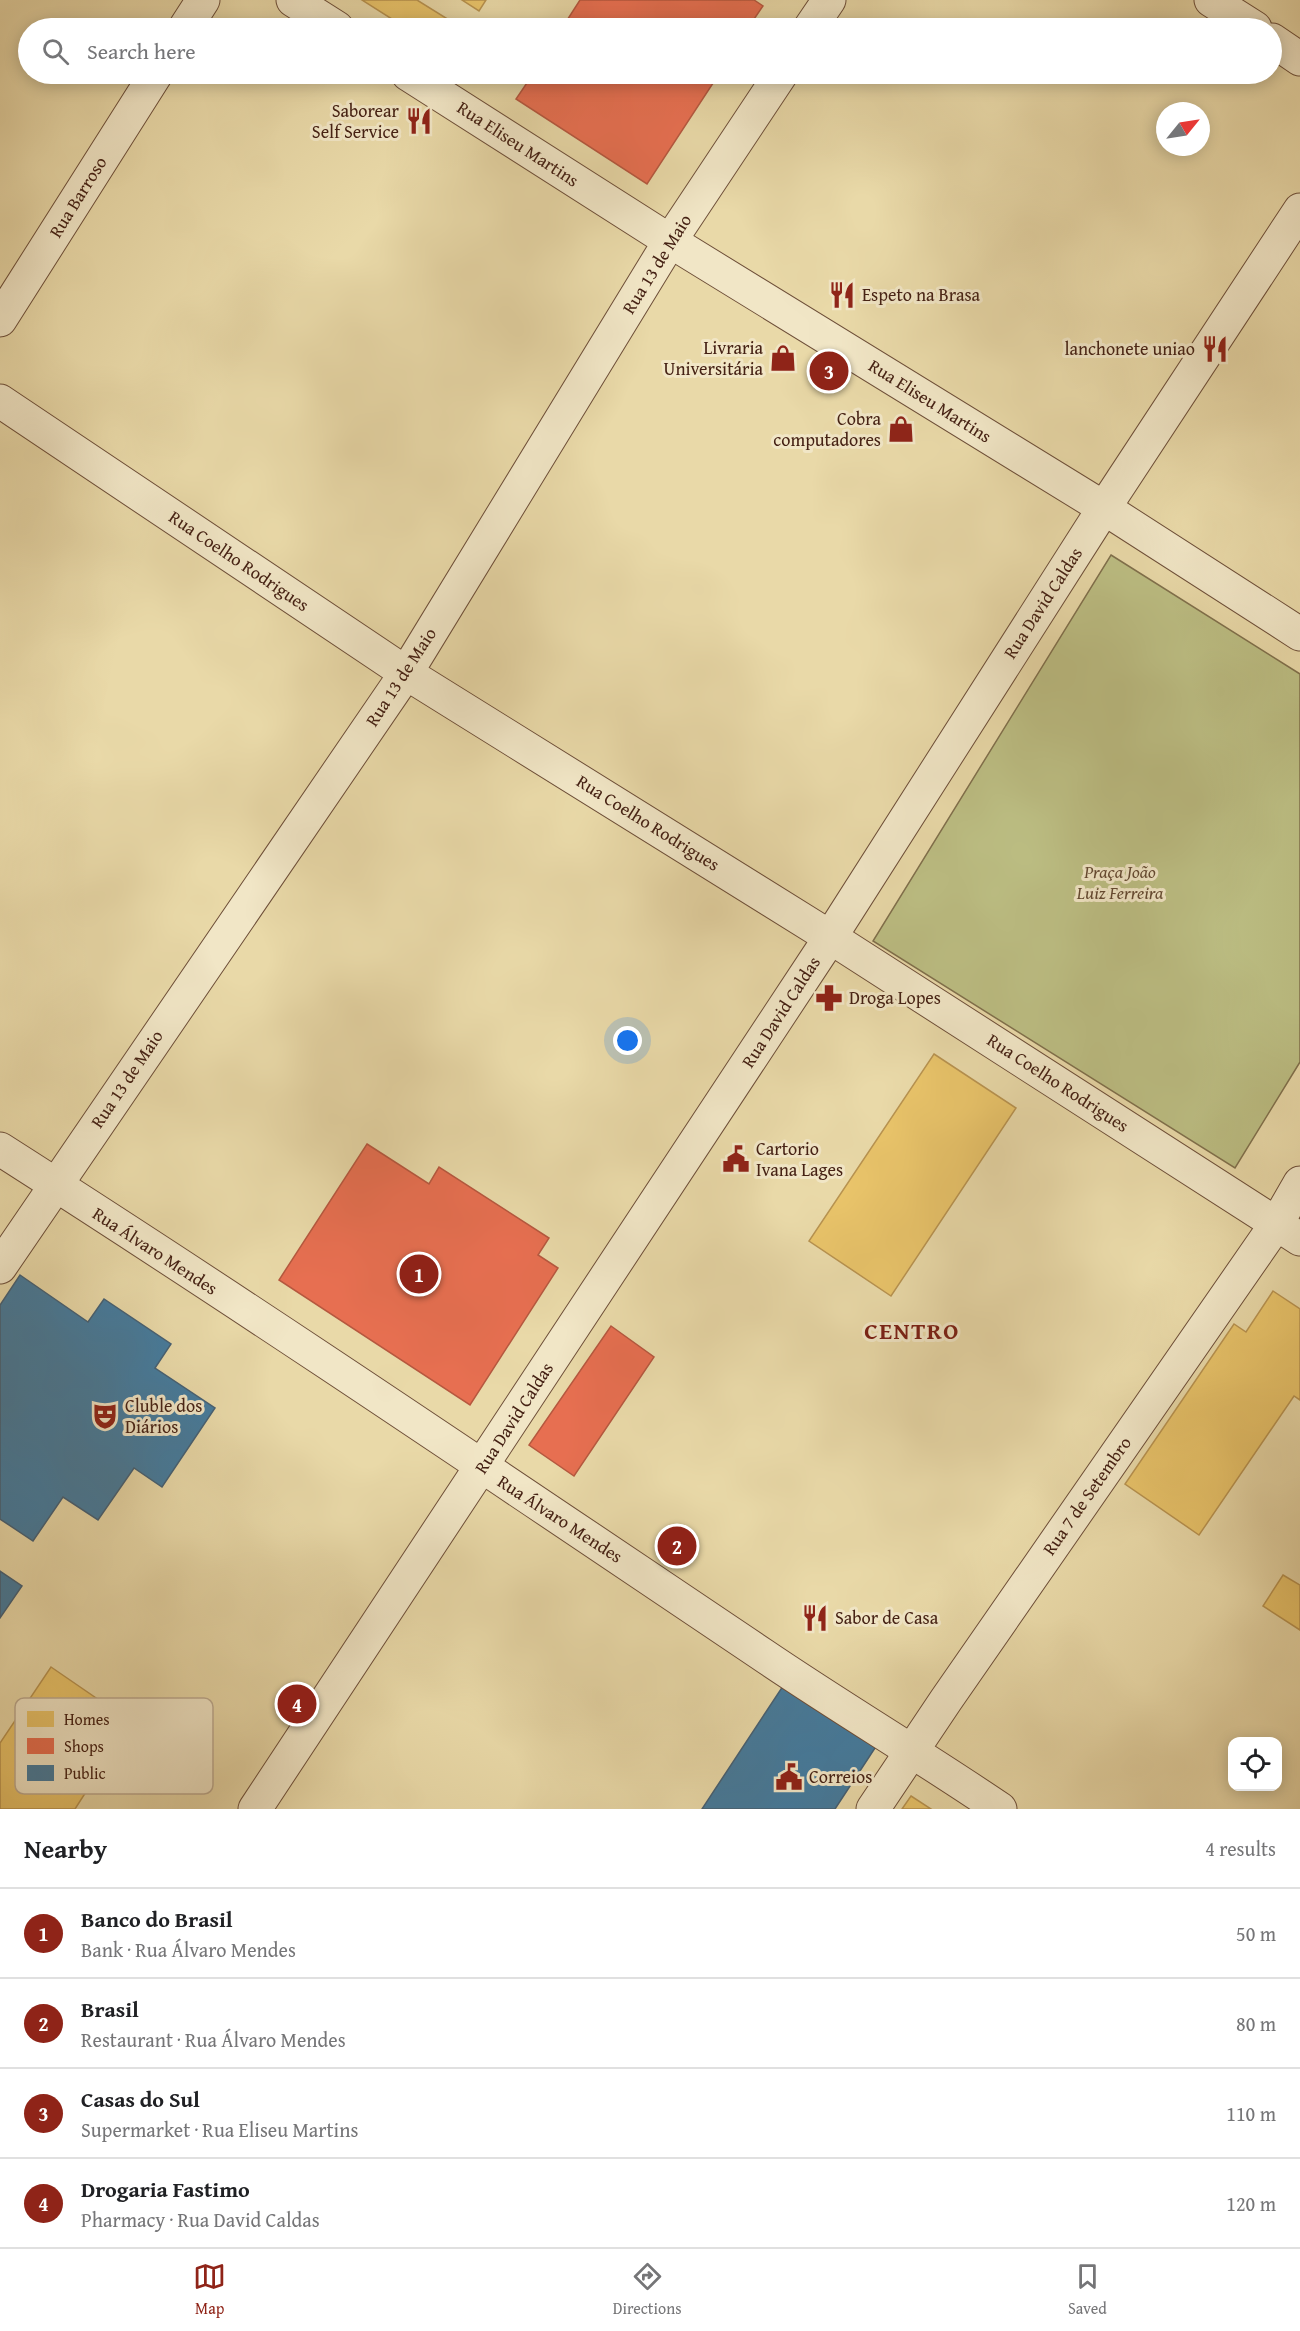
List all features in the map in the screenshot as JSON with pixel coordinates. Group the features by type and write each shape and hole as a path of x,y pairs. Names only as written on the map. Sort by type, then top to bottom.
{"street":[{"path":"191,18 203,0"},
{"path":"292,0 321,18"},
{"path":"817,18 829,0"},
{"path":"1211,0 1239,18"},
{"path":"1282,47 1300,59"},
{"name":"Rua Barroso","path":"0,320 150,84"},
{"name":"Rua Eliseu Martins","path":"424,84 670,241 1104,508 1300,634"},
{"name":"Rua 13 de Maio","path":"0,1267 406,673 670,241 774,84"},
{"name":"Rua David Caldas","path":"255,1809 830,937 1104,508 1300,210"},
{"name":"Rua Coelho Rodrigues","path":"0,401 406,673 830,937 1288,1231"},
{"name":"Rua Álvaro Mendes","path":"0,1149 594,1540 766,1657 913,1750 1000,1809"},
{"name":"Rua 7 de Setembro","path":"873,1809 913,1750 1288,1231 1300,1183"}],"green space":[{"name":"Praça João Luiz Ferreira","path":"1111,555 1300,674 1300,1062 1235,1168 873,941"}],"building: Homes":[{"path":"362,0 417,0 446,18 390,18"},
{"path":"462,0 486,0 479,11"},
{"path":"934,1054 1016,1108 891,1296 809,1241"},
{"path":"1273,1291 1300,1309 1300,1400 1294,1396 1199,1535 1125,1484 1234,1324 1246,1332"},
{"path":"1283,1575 1300,1585 1300,1630 1263,1606"},
{"path":"51,1667 96,1698 30,1698"},
{"path":"15,1721 15,1794 85,1794 75,1809 0,1809 0,1743"},
{"path":"911,1796 931,1809 902,1809"}],"building: Shops":[{"path":"580,0 754,0 763,6 755,18 568,18"},
{"path":"526,84 712,84 647,184 516,99"},
{"path":"367,1144 429,1184 439,1167 549,1238 538,1255 558,1268 470,1405 279,1280"},
{"path":"611,1326 654,1357 574,1476 529,1445"}],"building: Public":[{"path":"20,1275 88,1322 104,1299 171,1344 155,1368 215,1408 162,1487 134,1468 98,1520 63,1497 33,1541 0,1519 0,1305"},
{"path":"0,1571 22,1586 0,1618"},
{"name":"Correios","path":"785,1683 877,1745 835,1809 702,1809"}],"place":[{"name":"Saborear Self Service","path":"419,121"},
{"name":"Espeto na Brasa","path":"842,295"},
{"name":"lanchonete uniao","path":"1215,349"},
{"name":"Livraria Universitária","path":"783,358"},
{"name":"Casas do Sul","path":"829,371"},
{"name":"Cobra computadores","path":"901,429"},
{"name":"Droga Lopes","path":"829,998"},
{"name":"Cartorio Ivana Lages","path":"736,1159"},
{"name":"Banco do Brasil","path":"419,1274"},
{"name":"Cluble dos Diários","path":"105,1416"},
{"name":"Brasil","path":"677,1546"},
{"name":"Sabor de Casa","path":"815,1618"},
{"name":"Drogaria Fastimo","path":"297,1704"},
{"name":"Correios","path":"789,1777"}],"district":[{"name":"CENTRO","path":"912,1331"}]}
